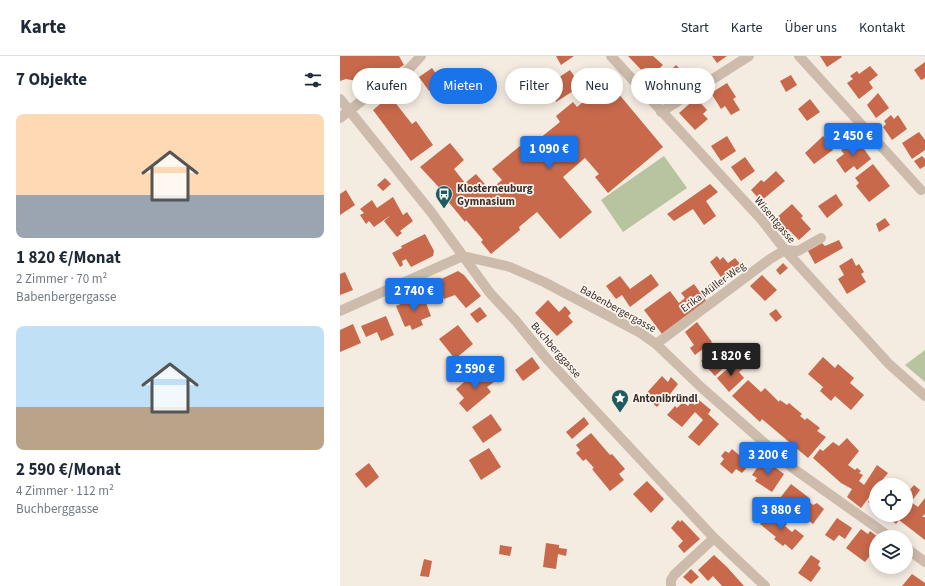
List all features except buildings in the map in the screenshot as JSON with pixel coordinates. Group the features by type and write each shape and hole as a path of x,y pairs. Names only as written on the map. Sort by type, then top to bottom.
{"street":[{"path":"340,118 369,95 406,72 421,56"},
{"name":"Wisentgasse","path":"611,56 761,219 785,250 889,364 925,396"},
{"path":"661,112 749,56"},
{"path":"799,56 921,190"},
{"name":"Buchberggasse","path":"340,99 464,256 490,292 547,359 714,538 765,586"},
{"path":"785,250 798,251 821,238"},
{"name":"Erika Müller-Weg","path":"656,344 770,259 785,250"},
{"path":"340,311 464,256"},
{"name":"Babenbergergasse","path":"464,256 510,267 544,282 639,332 656,344 702,388 794,469 880,530"},
{"path":"671,586 671,580 674,575 714,538"},
{"path":"913,553 925,562"}],"green space":[{"path":"664,156 687,188 623,232 601,200"},
{"path":"925,350 925,382 905,365"}],"place":[{"name":"Klosterneuburg Gymnasium","path":"444,209"},
{"name":"Antonibründl","path":"620,413"}]}
